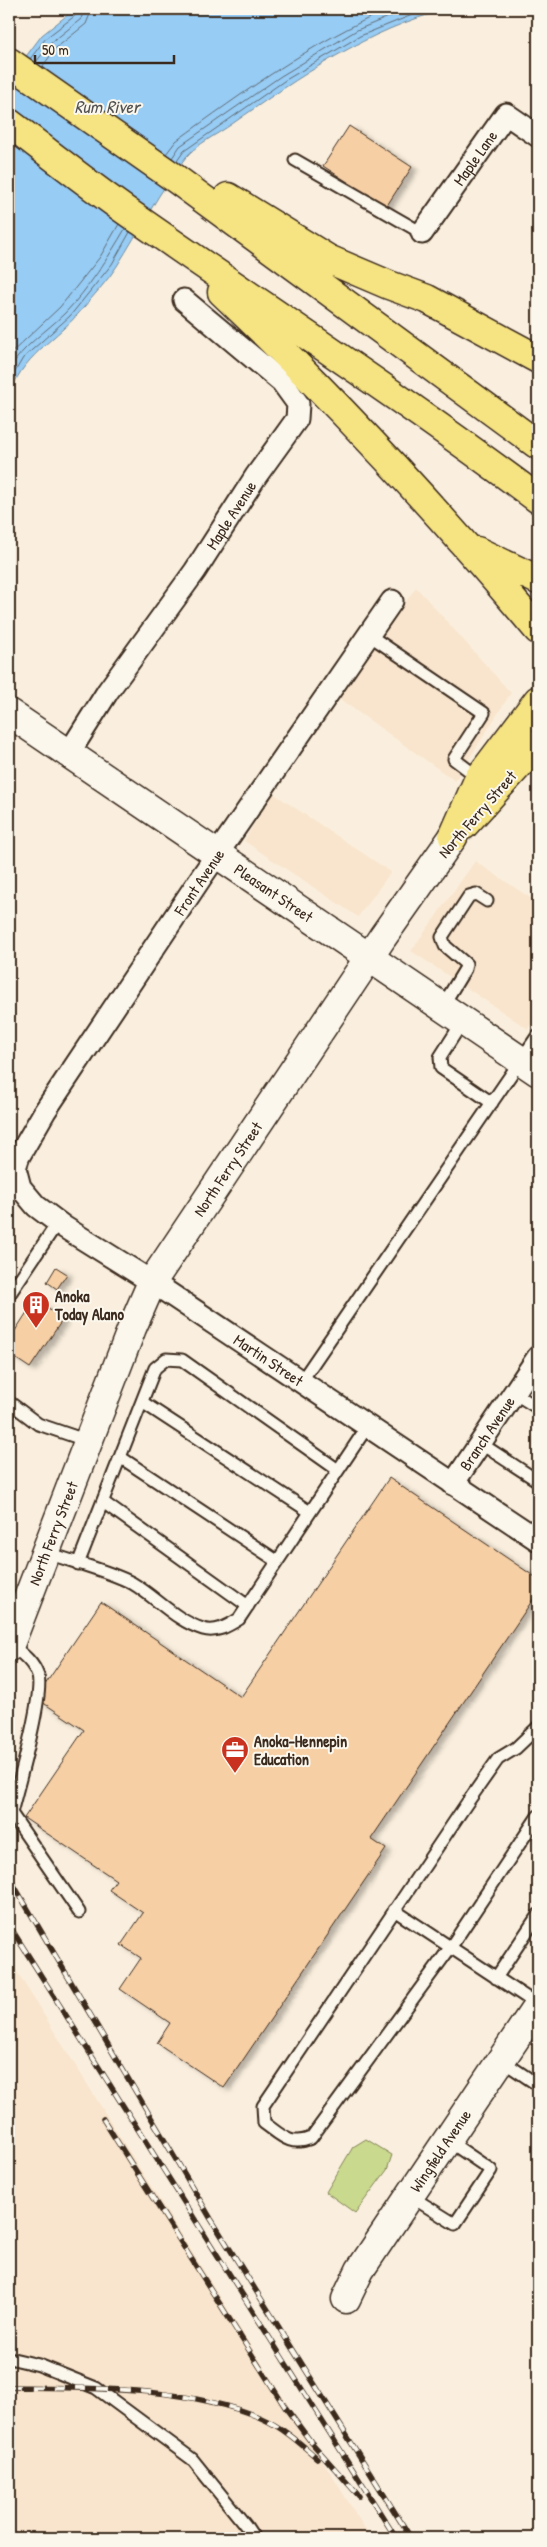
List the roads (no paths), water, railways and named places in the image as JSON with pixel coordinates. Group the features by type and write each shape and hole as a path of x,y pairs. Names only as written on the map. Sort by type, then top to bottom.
{"highway":[{"path":"9,62 176,179 538,445"},
{"path":"9,123 142,222 461,441 538,499"},
{"path":"176,179 196,179 328,259 427,299 538,358"},
{"path":"176,244 195,267 307,374 469,547 538,630"},
{"path":"469,547 538,580"},
{"path":"453,837 478,778 538,700"},
{"name":"North Ferry Street","path":"453,837 536,749"}],"street":[{"name":"Maple Lane","path":"422,234 506,114 538,136"},
{"name":"Maple Avenue","path":"69,753 108,691 195,571 256,476 297,419 298,404 282,382 184,300"},
{"name":"Front Avenue","path":"15,1168 19,1156 45,1111 218,854 392,601"},
{"name":"Pleasant Street","path":"9,713 530,1066"},
{"name":"North Ferry Street","path":"9,1645 139,1310 152,1282 368,958 453,837"},
{"name":"Martin Street","path":"15,1168 20,1187 36,1206 58,1222 152,1282 300,1383 538,1540"},
{"name":"Branch Avenue","path":"453,1484 538,1357"},
{"name":"Wingfield Avenue","path":"346,2299 360,2270 538,2005"}],"lane":[{"path":"296,160 422,234"},
{"path":"369,635 484,713 454,760 478,778"},
{"path":"486,901 476,894 469,896 442,938 446,946 466,964 440,1057 440,1063 441,1068 492,1103"},
{"path":"300,1383 492,1103 530,1066 538,1035"},
{"path":"9,1295 58,1222"},
{"path":"78,1564 155,1368 166,1359 182,1360 338,1470"},
{"path":"514,1393 538,1408"},
{"path":"9,1402 38,1424 88,1441"},
{"path":"142,1402 310,1512"},
{"path":"45,1552 131,1583 187,1622 204,1630 226,1627 239,1619 367,1427"},
{"path":"480,1443 538,1481"},
{"path":"120,1457 277,1562"},
{"path":"103,1502 248,1606"},
{"path":"9,1645 32,1662 38,1678 34,1715 11,1813 79,1912"},
{"path":"538,1726 516,1748 498,1759 394,1910 263,2106 264,2124 291,2141 300,2142 311,2138 450,1948 538,1816"},
{"path":"394,1910 538,2005"},
{"path":"496,1978 538,1915"},
{"path":"501,2060 538,2085"},
{"path":"410,2196 455,2224 491,2170 447,2140"},
{"path":"9,2358 39,2365 96,2388 192,2458 254,2538"}],"water":[{"name":"Rum River","path":"75,9 448,9 390,29 335,56 191,152 167,183 113,271 74,318 40,349 21,371 9,399 9,79 42,35"}],"railway":[{"path":"9,1877 211,2219 411,2538"},
{"path":"9,1925 396,2538"},
{"path":"103,2119 285,2407 311,2442 359,2496"},
{"path":"9,2387 137,2391 201,2400 261,2418 276,2426 317,2458"}],"place":[{"name":"Anoka Today Alano","path":"36,1329"},
{"name":"Anoka-Hennepin Education","path":"235,1774"}]}
